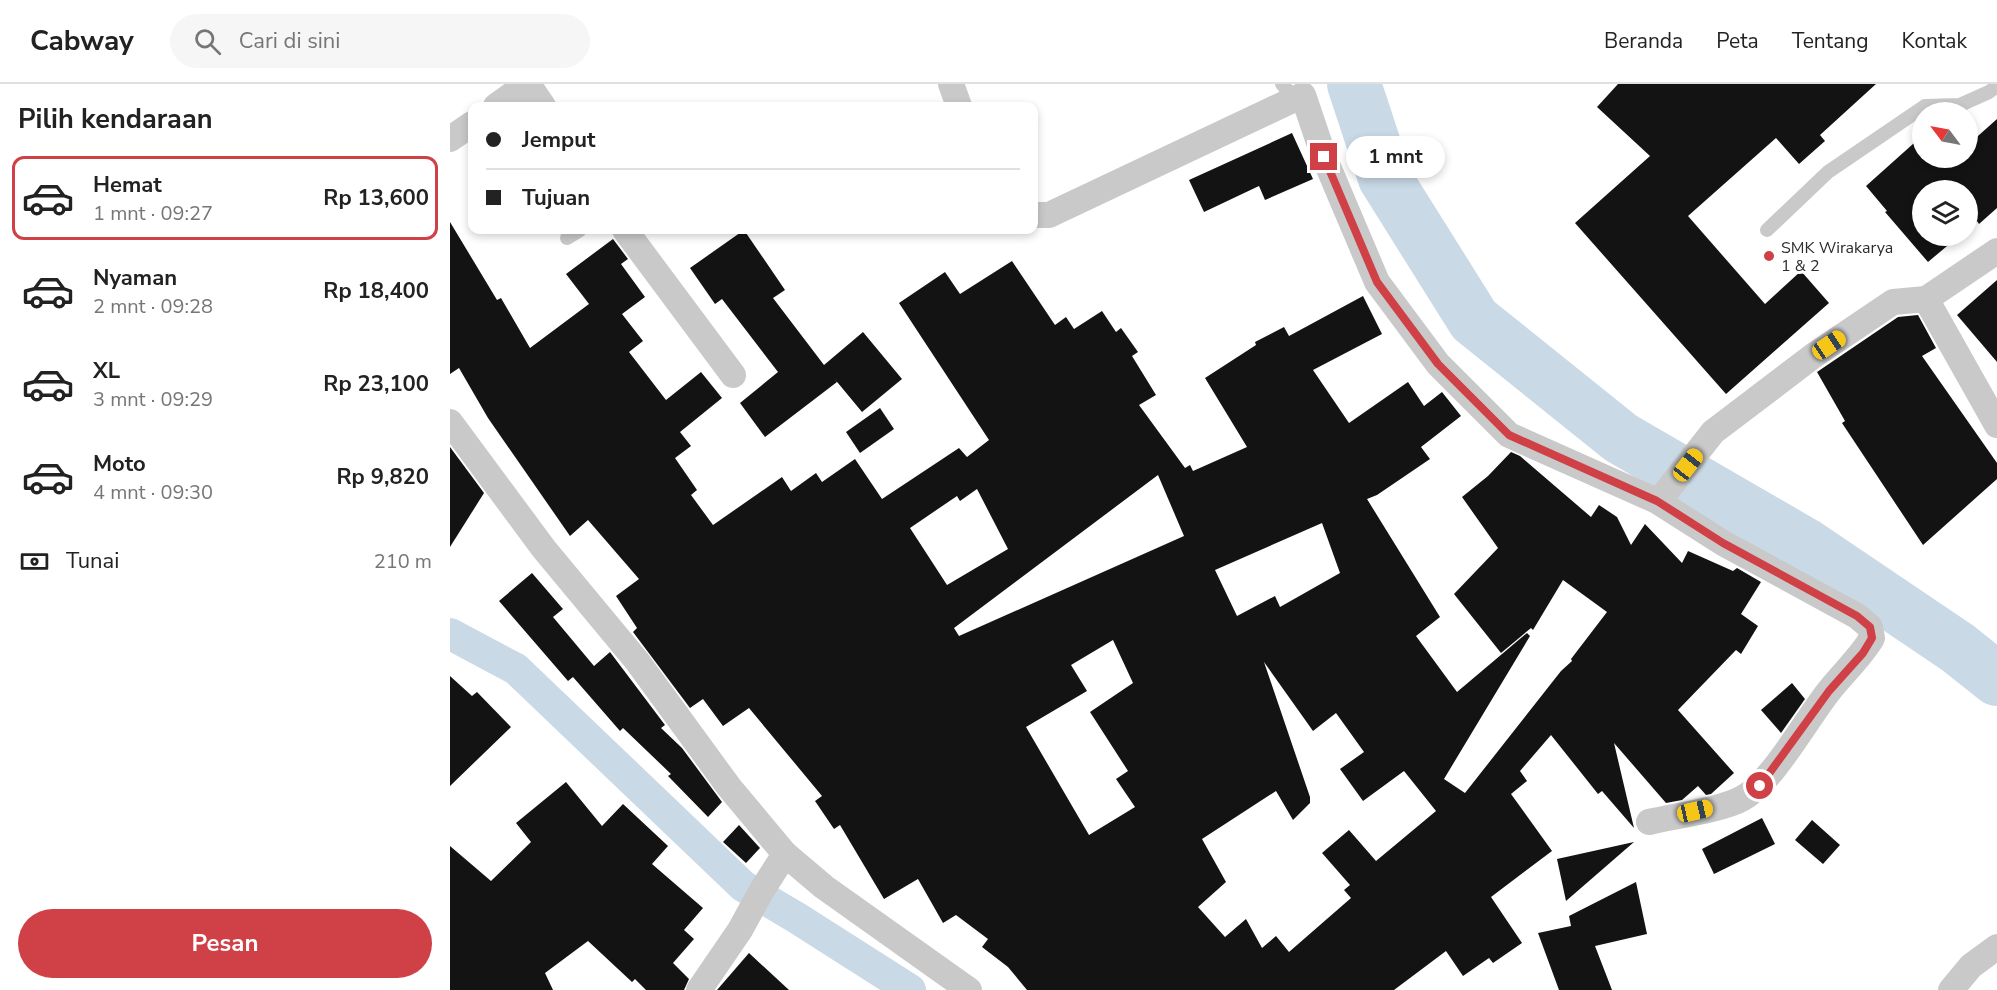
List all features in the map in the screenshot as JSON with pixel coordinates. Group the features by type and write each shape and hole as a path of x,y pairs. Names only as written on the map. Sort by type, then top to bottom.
{"street":[{"path":"502,102 527,84 540,102"},
{"path":"951,84 958,102"},
{"path":"1038,216 1049,215 1288,91 1303,95 1324,157 1377,282 1438,364 1509,435 1660,499 1723,543 1857,616 1870,627 1872,638 1863,653 1829,691 1760,786 1741,799 1649,822"},
{"path":"450,139 468,127"},
{"path":"628,234 733,375"},
{"path":"1660,499 1713,432 1813,356 1893,302 1926,299 1997,251"},
{"path":"1926,299 1997,425"},
{"path":"450,422 544,549 637,662 729,787 785,854 824,887 969,990"},
{"path":"699,990 740,930 785,854"},
{"path":"1952,990 1971,966 1997,947"}],"lane":[{"path":"1767,230 1828,172 1925,106 1960,105 1997,86"},
{"path":"567,238 574,234"}],"building":[{"path":"1618,84 1876,84 1820,135 1825,141 1799,164 1776,138 1688,216 1765,304 1801,271 1829,303 1726,394 1575,223 1650,156 1597,107"},
{"path":"1997,119 1997,208 1979,224 1978,180 1912,180 1912,243 1866,186 1912,145 1912,168 1978,168 1978,136"},
{"path":"1292,133 1313,179 1265,200 1259,186 1204,212 1189,180"},
{"path":"450,222 497,300 501,298 530,348 589,304 566,274 613,239 628,259 621,264 645,297 622,314 643,341 629,352 666,400 701,372 722,398 680,432 691,446 675,458 697,490 691,495 713,525 782,477 791,491 816,473 822,482 855,459 882,499 959,448 967,457 989,440 899,303 945,272 960,294 1012,261 1055,325 1066,317 1074,329 1102,311 1116,332 1121,328 1138,352 1132,356 1156,395 1139,405 1185,468 1190,465 1193,471 1247,447 1205,378 1256,345 1255,342 1284,327 1289,336 1363,296 1382,334 1313,370 1349,423 1408,382 1424,406 1442,392 1461,416 1421,447 1430,459 1377,495 1367,499 1440,617 1416,636 1457,692 1527,633 1530,636 1444,779 1465,793 1561,671 1572,661 1571,659 1607,612 1563,580 1533,630 1531,628 1501,653 1454,594 1498,548 1462,497 1488,476 1511,452 1520,456 1591,517 1599,505 1617,517 1631,545 1645,524 1682,563 1688,551 1733,571 1737,568 1761,582 1741,614 1758,626 1741,654 1736,650 1678,710 1734,773 1711,794 1706,795 1698,786 1682,800 1666,803 1614,743 1634,828 1602,791 1598,794 1551,735 1520,771 1527,781 1511,794 1552,851 1491,897 1522,943 1493,963 1489,958 1463,976 1446,951 1394,990 1027,990 1008,967 982,947 988,939 956,915 943,923 918,879 884,899 840,825 834,829 815,801 822,796 749,708 723,726 703,699 690,708 633,632 637,628 616,596 639,579 588,520 570,536 488,418 459,368 450,374","holes":["1158,475 1184,536 959,636 954,628","977,489 1008,549 947,585 910,528 957,496 960,501","1322,523 1340,573 1280,607 1275,596 1237,616 1215,570","1113,640 1133,683 1090,712 1128,771 1116,779 1135,807 1089,835 1026,727 1087,691 1071,665","1264,662 1313,731 1336,713 1364,752 1340,769 1363,801 1404,771 1436,811 1376,861 1349,830 1322,853 1350,885 1344,890 1351,898 1289,952 1276,936 1262,948 1246,919 1225,937 1198,907 1226,882 1202,839 1276,791 1293,820 1310,803 1310,797"]},
{"path":"738,234 747,234 785,290 773,298 824,365 863,332 902,379 862,412 833,377 837,382 765,437 740,403 778,372 722,299 715,304 690,268"},
{"path":"1914,246 1947,246 1928,262"},
{"path":"1997,280 1997,362 1957,315"},
{"path":"1918,315 1936,348 1922,356 1997,463 1997,479 1923,545 1842,423 1845,421 1817,372 1898,317"},
{"path":"880,408 894,429 860,453 846,432"},
{"path":"450,447 484,493 450,547"},
{"path":"532,573 563,609 553,617 594,666 610,652 665,725 661,728 682,748 722,802 708,817 668,776 671,774 623,728 620,731 573,677 568,681 499,601"},
{"path":"450,676 472,696 477,692 511,727 450,786"},
{"path":"1792,683 1805,699 1781,733 1761,710"},
{"path":"566,782 602,826 623,804 668,846 652,864 703,908 684,930 694,939 673,963 689,979 684,990 646,990 635,979 632,982 588,941 545,973 553,990 450,990 450,846 491,881 531,842 516,823"},
{"path":"1762,818 1775,844 1714,874 1702,849"},
{"path":"1812,820 1840,845 1823,864 1795,840"},
{"path":"739,825 760,848 746,863 723,842"},
{"path":"1634,842 1566,901 1557,859"},
{"path":"1636,882 1647,934 1595,946 1612,990 1559,990 1538,933 1571,926 1569,916"},
{"path":"749,953 789,990 717,990"}],"waterway":[{"path":"1354,84 1385,178 1474,320 1621,438 1804,544 1958,648 1997,679"},
{"path":"450,634 516,669 743,886 910,990"}],"place":[{"name":"SMK Wirakarya 1 & 2","path":"1769,256"}],"route":[{"path":"1324,157 1377,282 1438,364 1509,435 1657,501 1723,543 1857,616 1870,627 1872,638 1863,653 1829,691 1760,786"}]}
